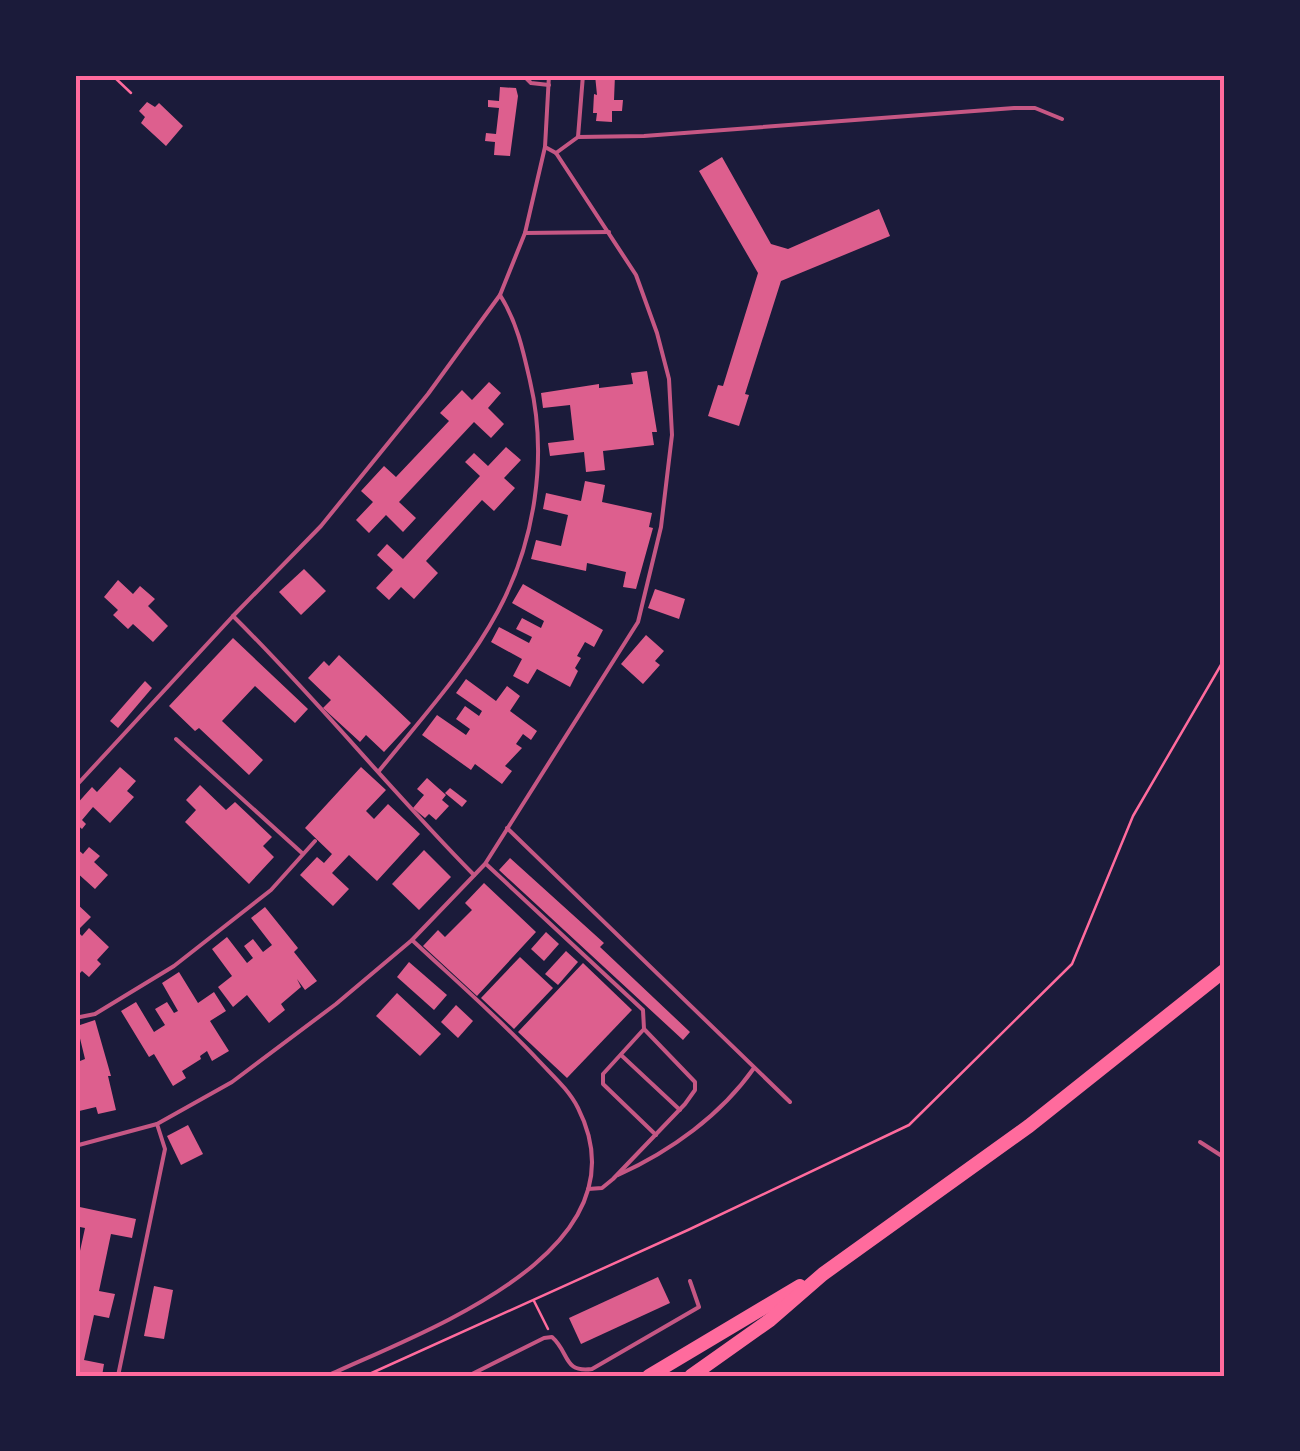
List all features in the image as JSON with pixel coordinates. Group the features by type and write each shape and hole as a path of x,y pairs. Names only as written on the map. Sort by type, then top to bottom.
{"highway":[{"path":"691,1376 770,1320 823,1274 1029,1126 1225,970"},
{"path":"649,1376 762,1306 823,1274"}],"lane":[{"path":"523,75 531,84 549,85"},
{"path":"75,787 232,616 321,526 385,450 500,296 525,233 545,147 550,75"},
{"path":"578,137 583,75"},
{"path":"556,153 578,137 644,136 1014,108 1035,108 1062,118"},
{"path":"75,1146 157,1124 232,1082 336,1004 412,940 485,864 638,622 661,527 672,435 669,379 636,275 556,153 545,147"},
{"path":"525,233 609,232"},
{"path":"380,771 449,684 498,611 526,543 538,468 536,408 515,318 500,296"},
{"path":"232,616 304,687 419,819 474,875"},
{"path":"176,739 303,854"},
{"path":"507,828 790,1102"},
{"path":"75,1018 94,1014 174,966 271,890 315,841"},
{"path":"485,864 644,1010 644,1028 603,1074 604,1084 656,1135"},
{"path":"327,1376 503,1290 557,1242 578,1216 588,1188 590,1141 578,1108 565,1088 522,1042 412,940"},
{"path":"588,1188 602,1188 616,1176 680,1110 694,1090 695,1082 644,1028"},
{"path":"621,1054 680,1110"},
{"path":"616,1176 681,1139 734,1097 754,1068"},
{"path":"118,1376 164,1149 157,1124"},
{"path":"1200,1142 1225,1158"},
{"path":"468,1376 552,1337 572,1366 579,1371 592,1369 699,1307 690,1281"}],"path":[{"path":"112,75 131,93"},
{"path":"365,1376 909,1125 1072,964 1133,816 1225,658"},
{"path":"534,1299 552,1337"}],"building":[{"path":"595,75 615,75 614,100 623,100 622,111 612,111 612,122 596,121 597,113 593,113 594,94 597,95"},
{"path":"500,87 516,88 518,96 510,156 494,155 495,142 485,141 486,133 496,134 499,108 488,107 488,100 499,101"},
{"path":"147,102 155,107 159,103 183,126 166,146 141,123 145,117 139,111"},
{"path":"722,157 771,244 788,249 879,209 890,236 781,281 745,394 749,395 739,426 708,416 718,385 723,386 758,273 699,171"},
{"path":"647,371 657,432 652,432 654,445 603,451 605,470 586,472 584,452 550,456 548,443 574,440 570,405 543,408 541,393 599,384 599,388 633,384 631,373"},
{"path":"489,382 501,393 488,408 504,424 491,438 474,422 399,502 416,518 403,532 386,515 369,533 356,520 373,502 361,491 384,466 396,477 449,421 440,413 462,390 472,400"},
{"path":"506,447 521,460 504,478 515,488 494,511 482,500 426,561 438,573 414,599 401,587 389,600 376,588 393,570 377,555 387,544 403,559 480,476 465,462 474,453 488,466"},
{"path":"585,481 605,485 602,502 652,513 649,527 653,528 636,589 623,587 626,572 587,563 586,571 531,559 536,540 561,546 568,515 543,509 546,493 581,501"},
{"path":"304,569 326,591 301,615 279,592"},
{"path":"118,580 133,594 140,586 155,599 148,606 168,626 153,642 133,624 128,629 113,615 118,610 104,597"},
{"path":"523,584 603,630 594,647 585,642 577,656 581,658 570,687 537,669 528,684 513,676 522,659 491,642 499,627 529,643 532,637 516,629 522,618 541,628 544,621 512,603"},
{"path":"655,589 685,599 679,619 648,608"},
{"path":"646,635 664,651 655,661 660,665 643,684 621,664"},
{"path":"233,638 308,709 295,723 255,686 222,721 263,760 249,775 169,706"},
{"path":"339,655 411,723 384,752 366,735 360,742 323,708 331,700 308,678 324,661 329,666"},
{"path":"466,679 496,701 507,686 520,696 510,711 537,731 531,740 523,734 516,744 522,748 505,766 512,771 502,784 475,764 471,770 422,735 437,715 466,735 470,729 456,719 465,706 479,716 482,711 456,693"},
{"path":"145,681 152,688 118,728 110,721"},
{"path":"120,767 136,781 127,791 134,797 110,823 93,807 82,820 86,824 82,829 75,823 75,806 92,787 97,792"},
{"path":"361,767 386,790 366,811 374,819 388,804 420,834 377,881 349,855 332,873 349,889 333,906 300,875 317,857 324,863 332,854 305,828"},
{"path":"427,778 446,795 442,800 449,806 436,820 429,814 425,818 413,808 424,795 417,789"},
{"path":"200,785 226,810 235,802 272,837 263,846 274,857 249,884 185,822 196,810 186,800"},
{"path":"450,788 467,801 462,807 445,793"},
{"path":"75,847 83,854 89,847 100,856 94,862 108,875 95,889 75,871"},
{"path":"424,850 451,877 419,910 392,884"},
{"path":"510,858 604,943 600,947 690,1032 683,1040 499,870"},
{"path":"484,883 536,932 477,996 423,946 438,930 445,937 472,910 465,903"},
{"path":"75,902 91,917 77,931 82,936 89,928 109,947 89,977 82,971 75,978"},
{"path":"265,907 298,948 294,952 317,981 305,990 297,979 301,987 281,1004 285,1010 269,1023 247,995 233,1007 218,987 232,976 212,949 227,937 247,963 253,958 244,946 253,939 263,952 272,945 251,918"},
{"path":"546,932 559,944 544,961 531,949"},
{"path":"566,951 578,962 558,985 545,974"},
{"path":"520,957 553,988 514,1029 481,998"},
{"path":"409,962 447,995 434,1010 397,977"},
{"path":"583,963 632,1010 567,1078 518,1032"},
{"path":"179,972 198,1003 214,992 226,1011 210,1021 229,1051 212,1061 207,1051 182,1071 186,1078 173,1086 154,1054 149,1057 121,1011 136,1002 154,1032 165,1025 155,1009 167,1002 174,1013 178,1011 162,983"},
{"path":"397,993 441,1034 420,1056 376,1016"},
{"path":"456,1005 473,1021 458,1038 441,1022"},
{"path":"95,1020 116,1110 98,1114 96,1107 75,1112 75,1063 85,1059 77,1026"},
{"path":"188,1125 203,1154 181,1165 167,1136"},
{"path":"75,1206 136,1219 132,1238 111,1234 99,1291 115,1294 109,1318 94,1315 84,1360 104,1364 102,1376 75,1376 75,1274 85,1228 75,1226"},
{"path":"658,1277 670,1303 581,1344 569,1318"},
{"path":"154,1286 173,1290 164,1339 144,1336"}]}
